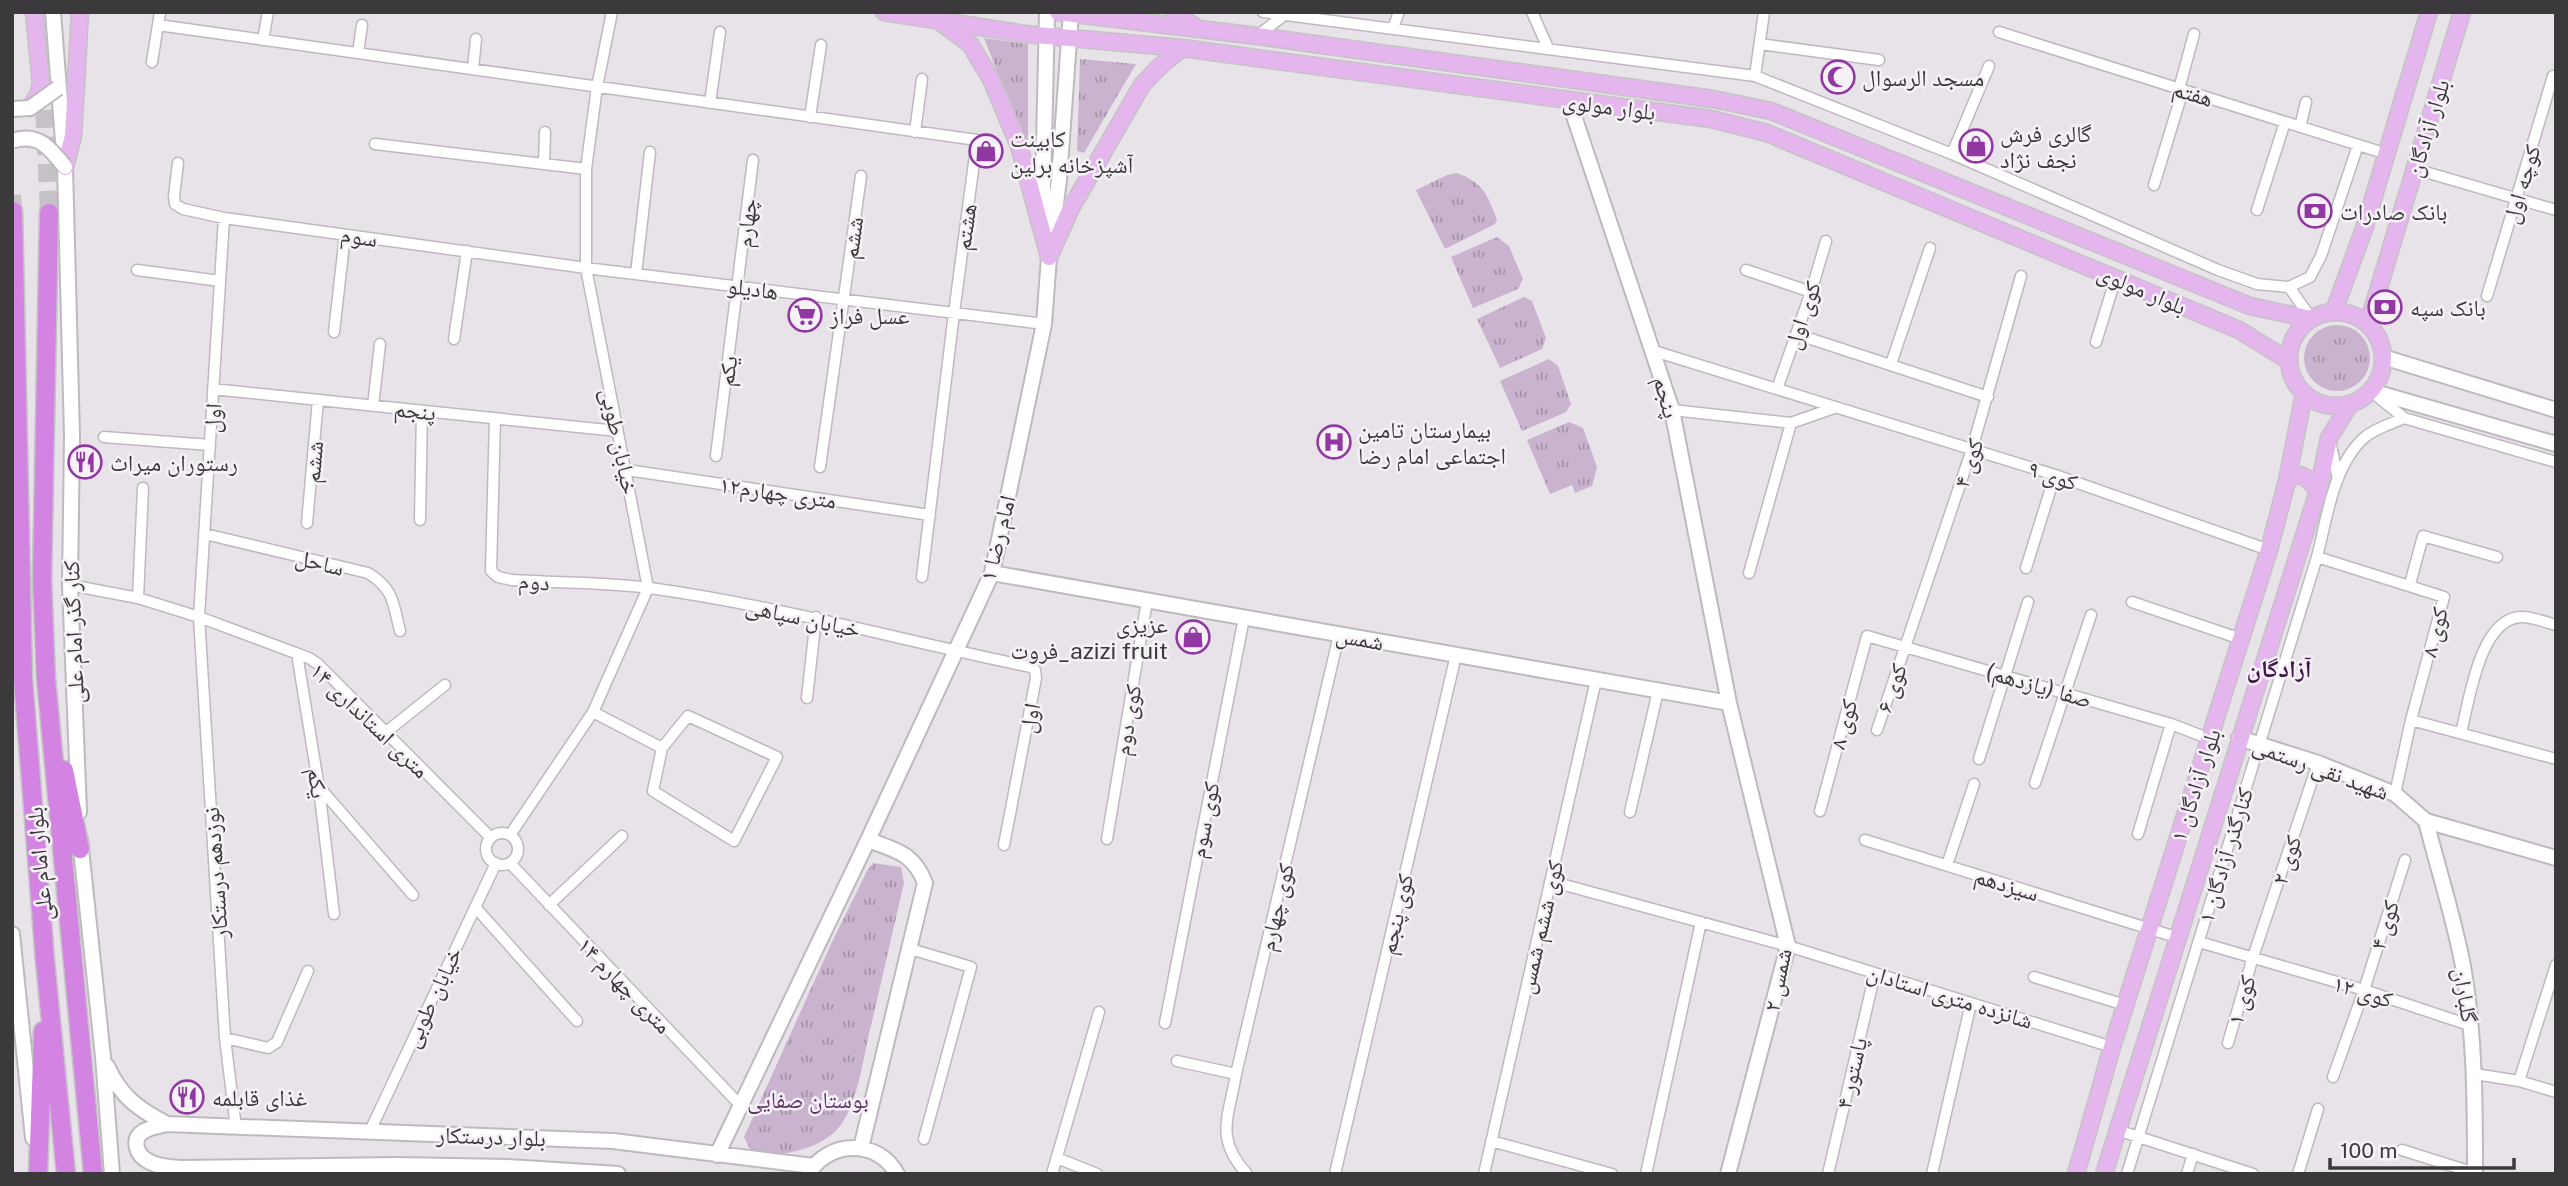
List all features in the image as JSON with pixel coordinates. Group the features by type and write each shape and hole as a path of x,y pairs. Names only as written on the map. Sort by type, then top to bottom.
{"highway":[{"name":"بلوار امام علی","path":"13,211 23,678 45,961 66,1174"},
{"name":"بلوار امام علی","path":"48,213 42,580 46,679 93,1174"},
{"path":"46,679 80,849"},
{"path":"37,1174 45,961"}],"main road":[{"path":"30,108 41,84 40,51 34,12"},
{"name":"کنار گذر امام علی","path":"53,12 65,167 72,436 70,585 80,849 103,1057 112,1174"},
{"path":"65,167 74,136 80,12"},
{"name":"بلوار مولوی","path":"884,12 1046,37 1182,48 1711,119 1767,133 2116,277 2239,330 2289,361"},
{"name":"امام رضا ۱","path":"1047,12 1043,188 1049,257"},
{"path":"1173,12 1199,30"},
{"name":"بلوار آزادگان","path":"2334,312 2364,229 2429,12"},
{"name":"بلوار آزادگان","path":"2368,324 2462,12"},
{"name":"بلوار مولوی","path":"1067,13 1257,36 1713,99 1770,111 2250,306 2311,319"},
{"name":"امام رضا ۱","path":"717,1155 992,573 1044,324 1071,39 1067,13"},
{"path":"937,19 970,44 991,79 1019,146 1049,257"},
{"path":"1049,257 1071,208 1142,85 1182,48"},
{"path":"12,109 30,108 58,88"},
{"path":"1711,119 1713,99"},
{"name":"پنجم","path":"1569,101 1672,410 1729,703"},
{"path":"12,141 36,138 50,148 65,167"},
{"path":"2364,229 2382,239 2393,238"},
{"path":"2217,322 2228,311 2227,297"},
{"path":"2334,312 2358,317 2368,324 2376,333 2383,357 2382,369 2371,391 2350,404 2326,405 2304,394 2291,373 2289,361 2292,341 2303,325 2311,319 2334,312"},
{"path":"2383,357 2556,410"},
{"path":"2371,391 2556,444"},
{"name":"بلوار آزادگان ۱","path":"2076,1174 2125,1005 2269,551 2287,481 2304,394"},
{"name":"بلوار آزادگان ۱","path":"2104,1174 2318,491 2329,438 2350,404"},
{"path":"2287,481 2296,475 2302,475 2308,478 2318,491"},
{"name":"شمس","path":"992,573 1729,703"},
{"name":"شمس ۲","path":"1728,1174 1788,946 1729,703"},
{"name":"شهید نقی رستمی","path":"2239,738 2318,763 2395,794 2426,821 2556,858"},
{"name":"گلباران","path":"2426,821 2462,964 2472,1026 2475,1173"},
{"path":"861,1148 907,948 925,883 919,868 905,855 868,840"},
{"path":"12,934 37,1174"},
{"path":"103,1057 116,1086 140,1110 167,1124"},
{"path":"167,1124 148,1128 139,1134 135,1144 139,1154 155,1165 180,1168"},
{"name":"بلوار درستکار","path":"167,1124 613,1140 811,1170"},
{"path":"811,1170 835,1150 861,1148 886,1159 897,1174"},
{"path":"166,1174 180,1168"},
{"name":"بلوار درستکار","path":"180,1168 609,1173"}],"street":[{"path":"152,62 160,12"},
{"path":"263,40 268,12"},
{"name":"خیابان طوبی","path":"612,12 597,87 586,169 586,268 648,588"},
{"path":"1263,12 1755,76 1952,154 2218,270 2257,284 2290,287 2310,277 2321,256 2358,145"},
{"path":"1393,28 1399,12"},
{"path":"1532,12 1548,48"},
{"path":"1755,76 1764,12"},
{"path":"1257,36 1283,16"},
{"path":"158,25 915,132 922,79"},
{"path":"358,53 362,25"},
{"path":"710,103 720,32"},
{"name":"هفتم","path":"1999,32 2386,154"},
{"path":"2154,186 2194,34"},
{"path":"473,69 476,39"},
{"path":"1760,44 1879,60"},
{"path":"810,117 821,46"},
{"path":"1952,154 1989,66"},
{"name":"کوچه اول","path":"2487,296 2553,76 2556,76"},
{"path":"2300,127 2306,102"},
{"path":"2257,209 2286,122"},
{"path":"544,164 545,132"},
{"name":"هشتم","path":"915,132 977,140 954,313"},
{"path":"375,144 586,169"},
{"path":"636,274 650,152"},
{"name":"چهارم","path":"739,286 753,160"},
{"name":"سوم","path":"178,163 174,196 175,204 183,209 224,218 586,268"},
{"path":"2415,169 2556,210"},
{"name":"ششم","path":"844,299 860,176"},
{"name":"اول","path":"200,617 224,218"},
{"path":"334,332 345,234"},
{"name":"کوی اول","path":"1777,389 1826,241"},
{"path":"1891,364 1930,248"},
{"path":"454,339 467,251"},
{"name":"هادیلو","path":"586,268 1044,324"},
{"path":"137,270 220,281"},
{"path":"1746,270 1811,292"},
{"name":"کوی ۴","path":"1906,647 1972,450 2021,276"},
{"path":"2096,342 2116,277"},
{"name":"یکم","path":"716,456 739,286"},
{"path":"2290,287 2311,319"},
{"path":"820,467 844,299"},
{"path":"922,577 954,313"},
{"path":"1796,334 1988,397"},
{"path":"373,406 380,344"},
{"name":"کوی ۹","path":"1654,351 2055,475 2269,551"},
{"name":"پنجم","path":"214,389 617,431"},
{"path":"2371,391 2404,418 2556,461"},
{"name":"ششم","path":"307,523 318,400"},
{"path":"1672,410 1791,424 1835,407"},
{"path":"420,520 422,411"},
{"name":"دوم","path":"495,418 491,571 498,577 512,580 648,588"},
{"name":"کنارگذر آزادگان ۱","path":"2127,1174 2258,743 2318,557 2338,479 2364,438 2404,418"},
{"path":"1749,573 1791,424"},
{"path":"104,437 210,445"},
{"path":"2329,438 2338,479"},
{"name":"۱۲متری چهارم","path":"627,470 930,515"},
{"path":"2026,568 2055,475"},
{"path":"138,598 143,488"},
{"name":"ساحل","path":"205,534 368,573 384,583 391,595 400,631"},
{"path":"2410,584 2423,536 2497,557"},
{"name":"کوی ۸","path":"2318,557 2410,584 2444,597 2411,720 2395,794"},
{"name":"۱۴ متری استانداری","path":"70,585 138,598 200,617 318,664 491,838"},
{"path":"510,835 593,712 648,588"},
{"name":"خیابان سپاهی","path":"648,588 816,617 956,652"},
{"name":"کوی دوم","path":"1107,839 1147,601"},
{"path":"1979,759 2028,602"},
{"path":"2132,602 2241,639"},
{"path":"2035,783 2091,615"},
{"name":"نوزدهم درستکار","path":"200,617 225,1038 236,1128"},
{"path":"807,698 816,617"},
{"path":"2460,733 2482,650 2497,628 2512,619 2523,617 2556,625"},
{"name":"کوی سوم","path":"1165,1023 1244,618"},
{"name":"کوی چهارم","path":"1247,1174 1234,1160 1226,1135 1236,1074 1339,635"},
{"name":"صفا (یازدهم)","path":"1867,636 2171,724 2210,739"},
{"name":"کوی ۸","path":"1820,811 1867,636"},
{"name":"کوی ۶","path":"1877,730 1906,647"},
{"name":"اول","path":"956,652 1031,667 1037,678 1004,845"},
{"name":"یکم","path":"297,654 319,788 334,914"},
{"name":"کوی پنجم","path":"1335,1174 1456,655"},
{"name":"کوی ششم شمس","path":"1484,1174 1596,680"},
{"path":"384,733 445,685"},
{"path":"1630,812 1658,691"},
{"path":"593,712 662,748"},
{"path":"688,716 776,757 734,841 653,791 662,748 688,716"},
{"path":"2411,720 2556,759"},
{"path":"2138,834 2171,724"},
{"name":"کوی ۲","path":"2253,957 2318,763"},
{"path":"1947,865 1974,784"},
{"path":"319,788 413,895"},
{"path":"496,834 510,835 516,841 516,857 510,863 496,863 487,852 491,838 496,834"},
{"path":"549,905 622,836"},
{"name":"سیزدهم","path":"1865,839 2179,938"},
{"name":"کوی ۴","path":"2333,1077 2364,990 2404,860"},
{"name":"خیابان طوبی","path":"370,1131 496,863"},
{"name":"۱۴ متری چهارم","path":"510,863 741,1106"},
{"name":"شانزده متری استادان","path":"1550,881 1788,946 2112,1047"},
{"path":"475,907 577,1021"},
{"path":"1646,1174 1701,922"},
{"name":"کوی ۱۲","path":"2199,942 2364,990 2472,1026"},
{"path":"907,948 971,967 924,1139"},
{"name":"کوی ۱","path":"2228,1043 2253,957"},
{"path":"2519,1081 2556,965"},
{"path":"225,1038 268,1048 277,1042 308,971"},
{"name":"پاستور ۴","path":"1828,1174 1875,973"},
{"path":"2034,977 2125,1005"},
{"path":"1932,1174 1971,1003"},
{"path":"1052,1174 1099,1012"},
{"path":"1177,1060 1236,1074"},
{"path":"2475,1074 2519,1081 2556,1093"},
{"path":"2298,1174 2318,1109"},
{"path":"2117,1130 2253,1174"},
{"path":"1491,1142 1612,1174"},
{"path":"2402,1150 2475,1173"},
{"path":"2187,1174 2193,1154"},
{"path":"1057,1158 1097,1174"}],"green space":[{"path":"984,38 1028,44 1028,142 1024,141"},
{"path":"1080,59 1136,64 1084,153 1077,151"},
{"path":"1457,173 1479,186 1497,219 1495,224 1445,249 1416,190"},
{"path":"1497,237 1509,246 1523,279 1518,289 1473,308 1451,257"},
{"path":"1524,297 1532,301 1546,338 1542,349 1500,368 1477,319"},
{"path":"2337,325 2350,328 2360,335 2367,345 2370,358 2367,371 2360,381 2350,388 2337,391 2324,388 2314,381 2307,371 2304,358 2307,345 2314,335 2324,328"},
{"path":"1549,359 1558,366 1571,404 1566,412 1522,431 1500,381"},
{"path":"1569,422 1583,428 1597,467 1592,486 1575,493 1572,485 1550,494 1527,440"},
{"name":"بوستان صفایی","path":"873,863 901,867 904,883 862,1069 851,1106 840,1126 823,1140 791,1152 758,1156 750,1149 744,1137 832,942"}],"tunnel":[{"path":"43,83 49,213"},
{"path":"12,195 13,211"}],"place":[{"name":"مسجد الرسوال","path":"1838,77"},
{"name":"گالری فرش نجف نژاد","path":"1976,146"},
{"name":"کابینت آشپزخانه برلین","path":"986,151"},
{"name":"بانک صادرات","path":"2315,211"},
{"name":"بانک سپه","path":"2385,307"},
{"name":"عسل فراز","path":"805,315"},
{"name":"بیمارستان تامین اجتماعی امام رضا","path":"1334,442"},
{"name":"رستوران میراث","path":"85,462"},
{"name":"عزیزی فروت_azizi fruit","path":"1193,637"},
{"name":"غذای قابلمه","path":"187,1097"}],"district":[{"name":"آزادگان","path":"2279,668"}]}
